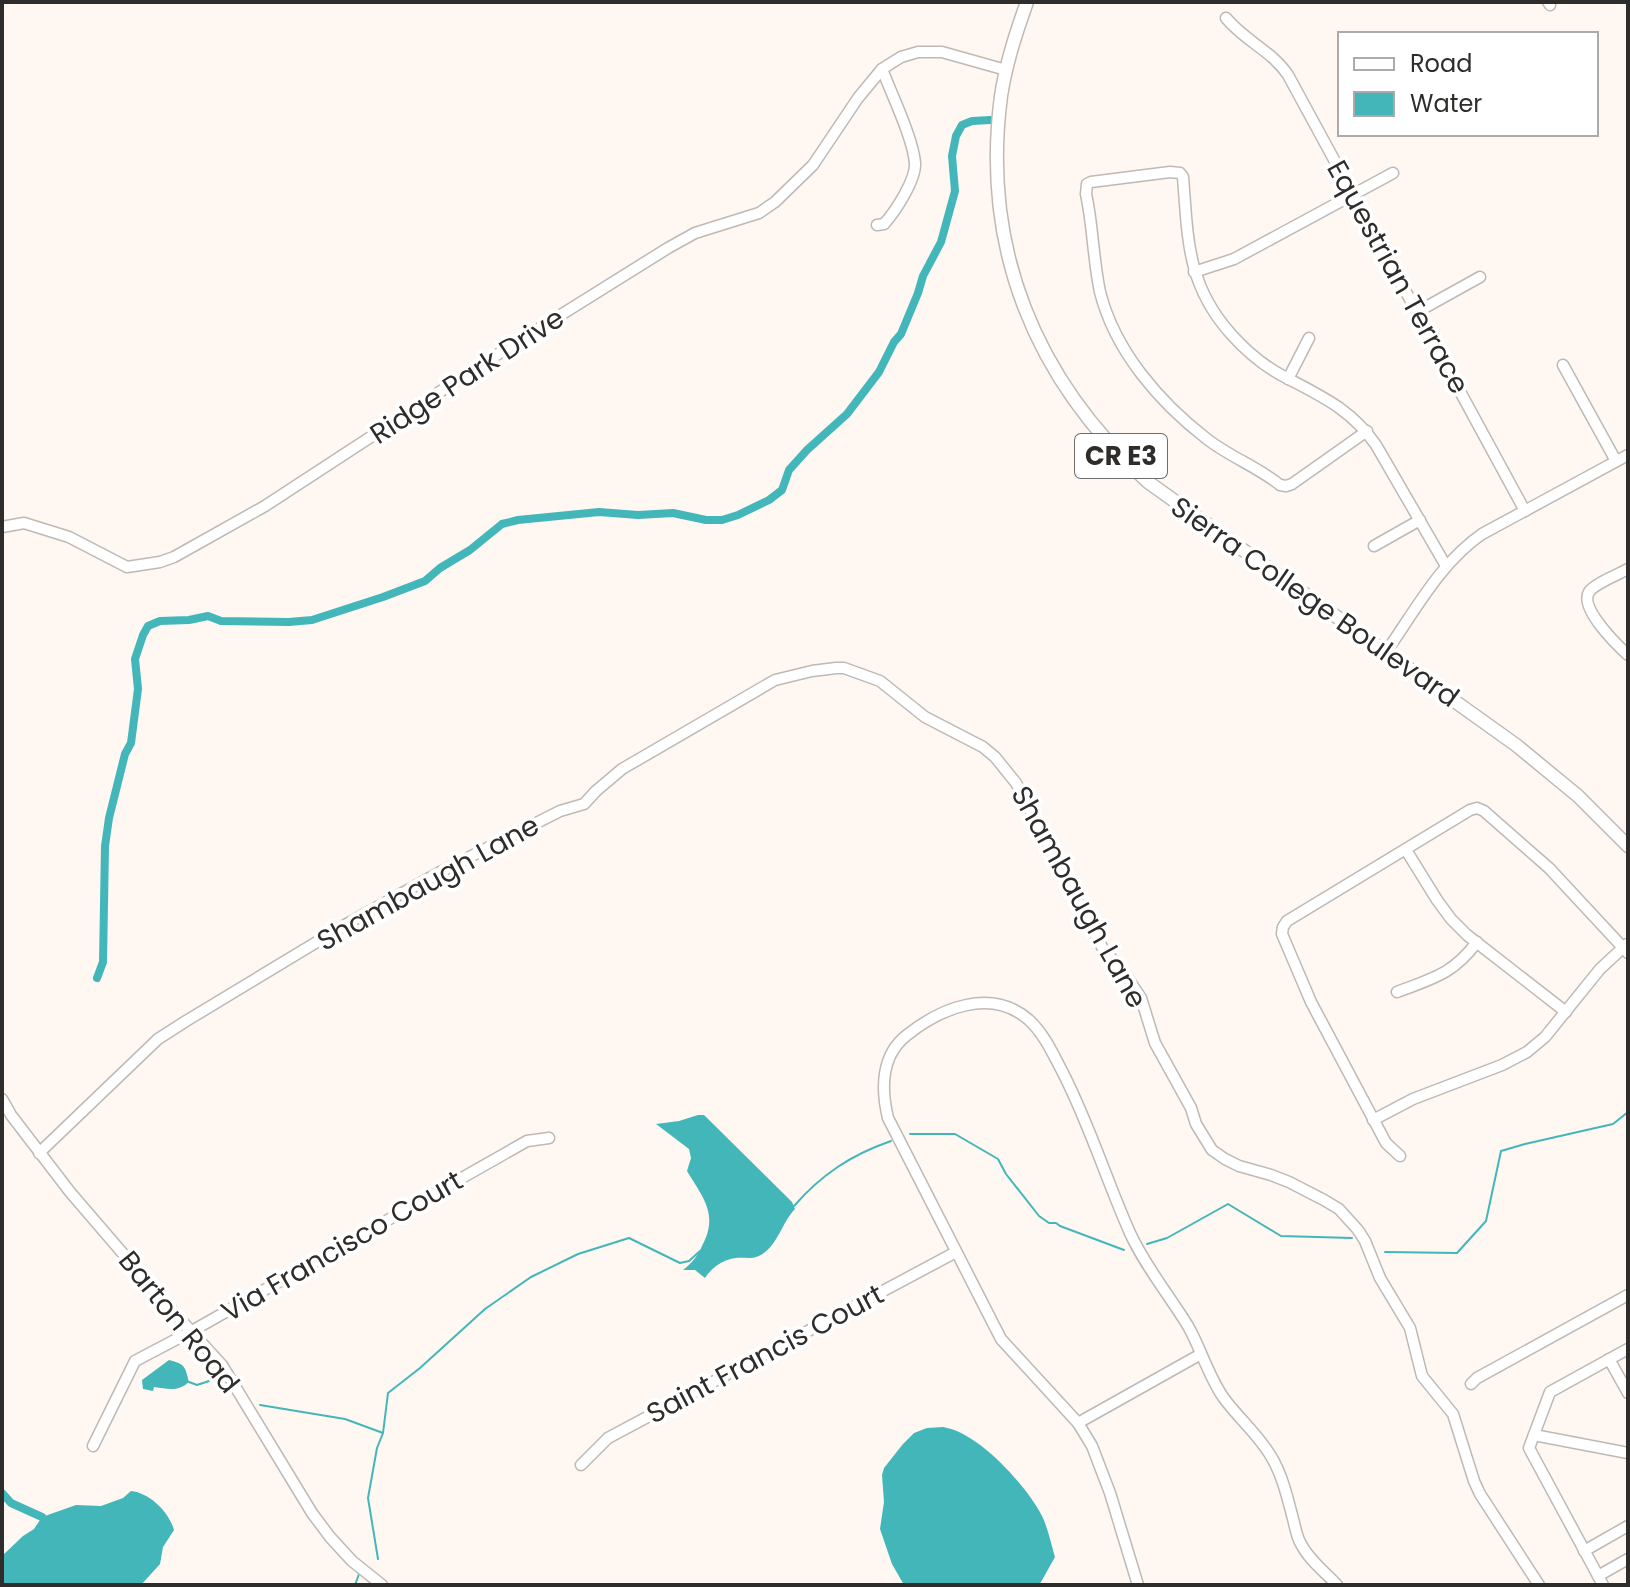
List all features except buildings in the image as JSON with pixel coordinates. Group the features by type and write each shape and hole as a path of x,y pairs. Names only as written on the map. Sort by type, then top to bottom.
{"main road":[{"name":"Sierra College Boulevard","path":"1027,2 1001,94 998,181 1003,228 1012,267 1042,347 1062,382 1102,436 1148,482 1543,765 1628,846"}],"street":[{"name":"Equestrian Terrace","path":"1226,18 1239,33 1281,65 1525,511"},
{"name":"Ridge Park Drive","path":"2,527 24,523 54,532 127,567 174,557 265,506 487,361 668,248 695,233 742,220 767,208 813,165 858,98 882,69 901,57 932,51 1006,70"},
{"path":"877,225 884,224 898,203 913,175 915,164 882,69"},
{"path":"1367,431 1286,486 1221,449 1196,430 1135,367 1109,320 1095,263 1087,184 1180,173 1183,177 1194,272 1205,299 1222,323 1258,361 1340,407 1367,431 1446,566"},
{"path":"1194,272 1234,259 1393,173"},
{"path":"1417,312 1480,277"},
{"path":"1288,379 1309,338"},
{"path":"1563,365 1616,461"},
{"path":"1386,652 1446,566 1462,549 1628,455"},
{"path":"1374,546 1420,520"},
{"path":"1628,569 1593,588 1587,594 1586,601 1606,633 1628,655"},
{"name":"Shambaugh Lane","path":"39,1153 158,1039 345,925 549,816 584,804 622,769 775,680 812,671 844,668 880,681 925,717 983,747 1006,769 1103,949 1141,998 1155,1043 1212,1150 1239,1166 1280,1178 1324,1200 1339,1209 1358,1230 1380,1278 1410,1328 1422,1376 1453,1414 1480,1494 1539,1585"},
{"path":"1373,1120 1413,1099 1502,1065 1536,1045 1600,969 1626,948 1549,868 1477,808 1287,921 1283,927 1282,934 1311,1002 1373,1120 1386,1143 1400,1156"},
{"path":"1406,850 1443,910 1459,927 1566,1012"},
{"path":"1397,992 1449,971 1462,961 1477,942"},
{"path":"1138,1585 1092,1446 1078,1423 1001,1339 888,1118 884,1075 888,1057 903,1037 930,1018 952,1008 974,1003 992,1004 1020,1014 1045,1038 1072,1091 1142,1257 1189,1328 1221,1394 1274,1461 1301,1545 1337,1585"},
{"name":"Barton Road","path":"2,1099 39,1153 222,1365 312,1513 330,1537 352,1561 382,1585"},
{"name":"Via Francisco Court","path":"93,1446 135,1361 527,1141 549,1138"},
{"name":"Saint Francis Court","path":"581,1465 608,1438 956,1252"},
{"path":"1471,1384 1628,1295"},
{"path":"1628,1349 1550,1392 1529,1448 1600,1580 1628,1559"},
{"path":"1078,1423 1201,1354"},
{"path":"1609,1359 1628,1393"},
{"path":"1534,1435 1628,1453"},
{"path":"1584,1551 1628,1526"}],"water":[{"path":"704,1115 792,1202 795,1209 763,1254 754,1258 727,1260 705,1278 695,1270 683,1270 698,1253 709,1225 707,1207 687,1171 691,1158 689,1149 656,1124"},
{"path":"169,1360 184,1366 189,1382 177,1389 143,1389 142,1380"},
{"path":"943,1427 957,1431 985,1449 1035,1503 1055,1557 1038,1585 904,1585 892,1564 880,1529 884,1502 882,1475 884,1468 914,1433"},
{"path":"131,1491 145,1495 158,1504 174,1530 163,1547 160,1564 141,1585 2,1585 2,1556 34,1529 42,1517 76,1505 101,1506 123,1498"}],"waterway":[{"path":"97,978 103,962 105,846 109,818 125,754 131,743 138,689 135,659 148,626 160,621 208,616 221,621 312,620 425,581 502,524 518,520 599,512 638,515 673,513 722,520 769,500 782,490 789,470 847,414 879,372 901,334 923,276 941,242 955,191 952,156 956,136 962,125 990,120"},
{"path":"1385,1252 1457,1253 1486,1221 1501,1151 1613,1124 1628,1112"},
{"path":"910,1134 955,1134 998,1159 1039,1216 1049,1223 1124,1250"},
{"path":"794,1206 815,1184 838,1167 891,1141"},
{"path":"1147,1244 1167,1238 1228,1204 1281,1236 1352,1238"},
{"path":"378,1559 368,1498 377,1448 383,1433 388,1393 485,1309 531,1277 578,1254 629,1238 680,1263 689,1261 700,1251"},
{"path":"189,1382 197,1385 212,1380 227,1389"},
{"path":"260,1405 345,1419 383,1433"},
{"path":"2,1493 11,1503 42,1517"},
{"path":"355,1585 359,1574"}]}
